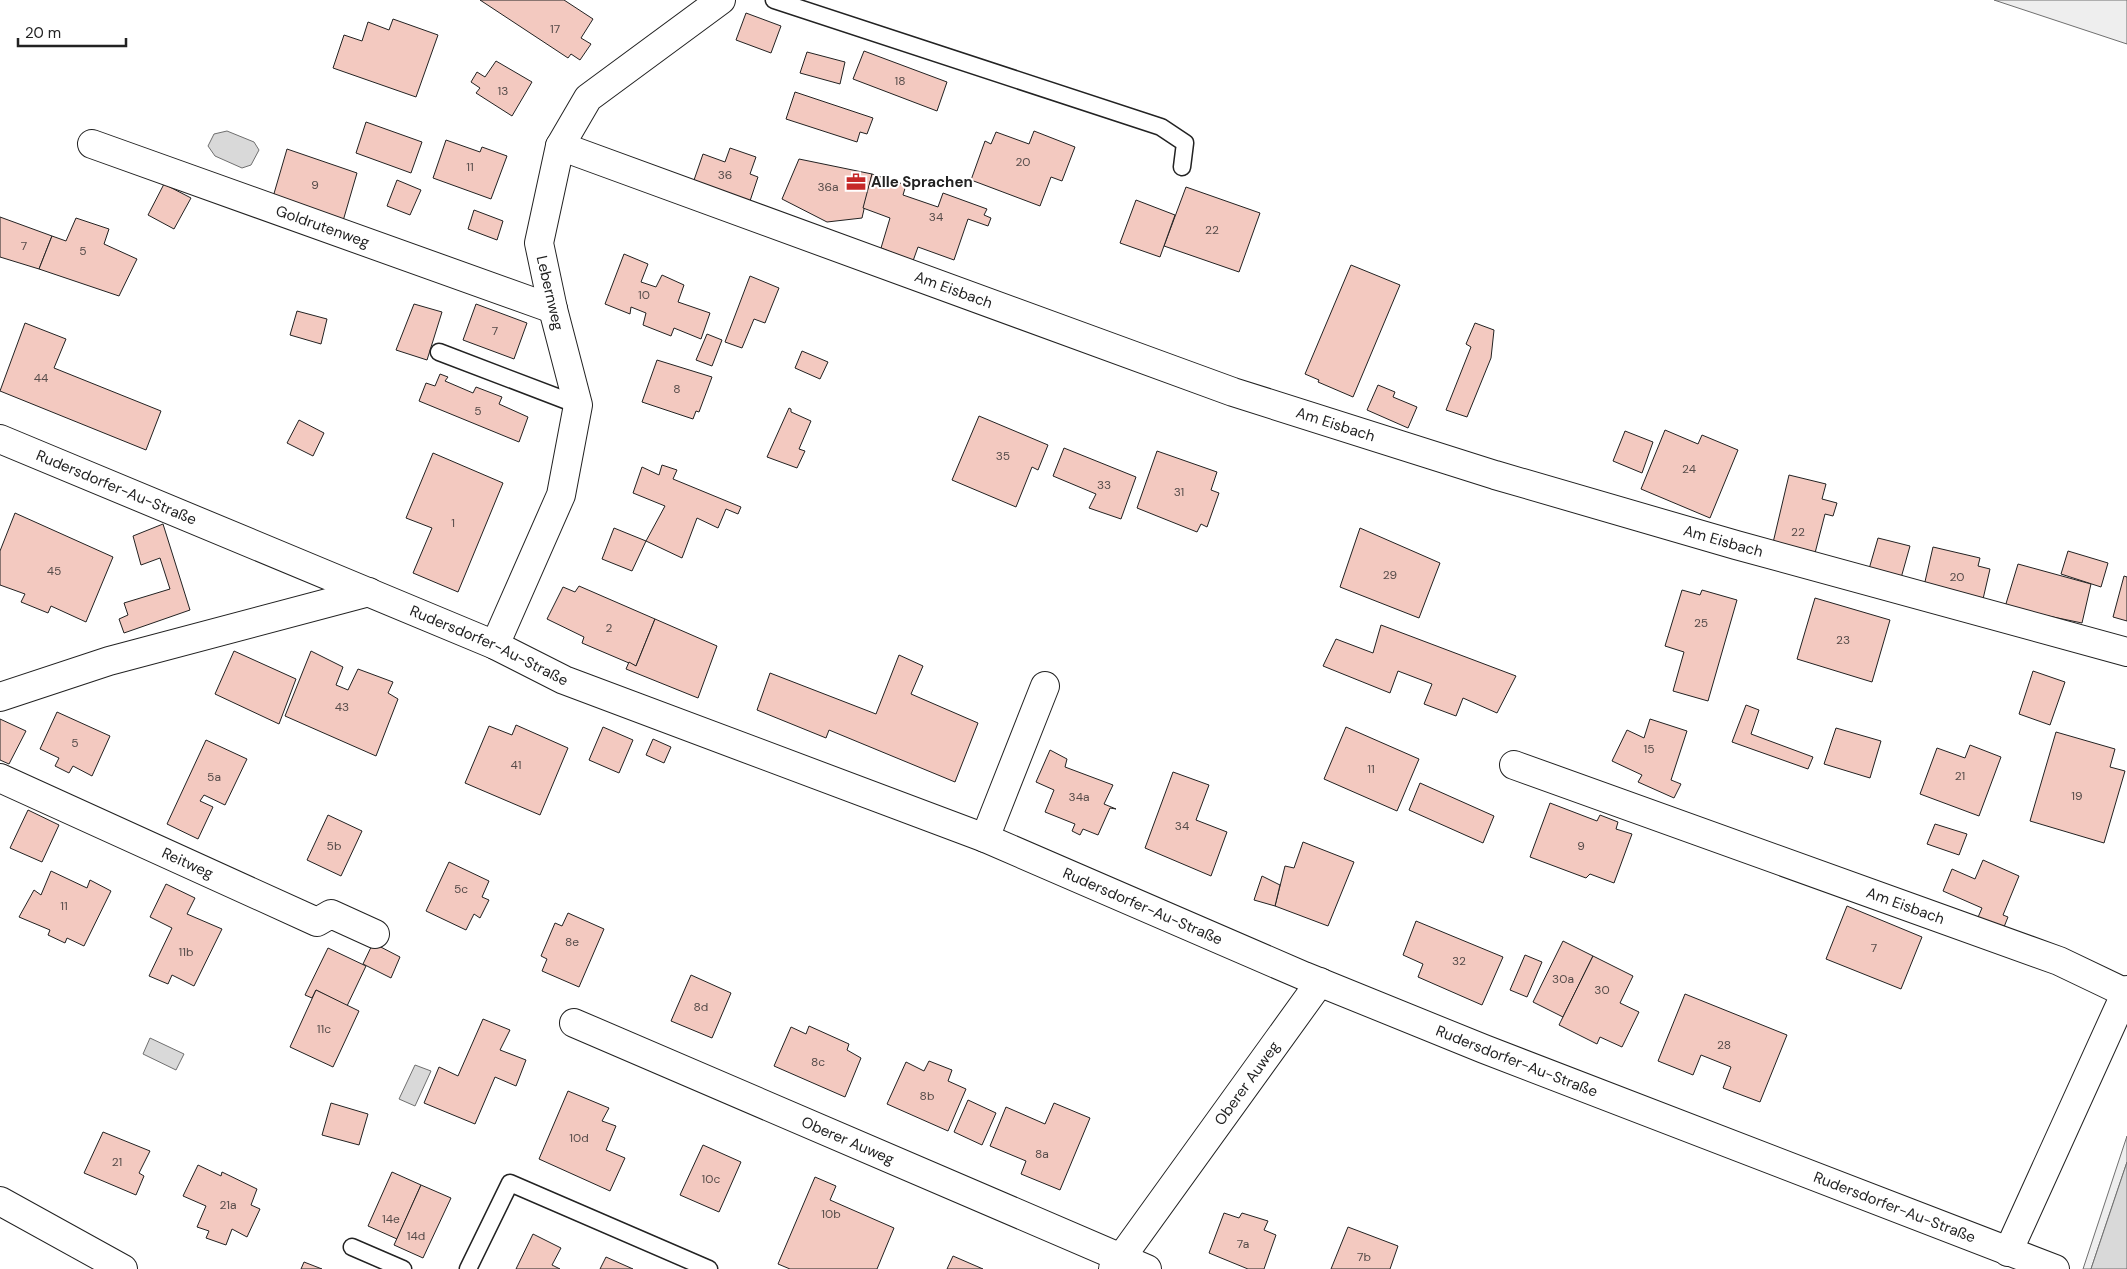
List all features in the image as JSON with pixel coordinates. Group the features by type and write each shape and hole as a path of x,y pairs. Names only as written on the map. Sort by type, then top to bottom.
{"street":[{"name":"Lebernweg","path":"495,645 561,495 578,405 553,309 539,243 560,146 588,98 721,0"},
{"name":"Goldrutenweg","path":"92,144 553,309"},
{"name":"Am Eisbach","path":"560,146 1233,392 1495,474 1718,540 2127,652"},
{"name":"Rudersdorfer-Au-Straße","path":"0,439 495,645 564,680 985,838 1320,982 1484,1049 2055,1269"},
{"path":"0,697 109,660 369,592"},
{"path":"985,838 1045,686"},
{"name":"Am Eisbach","path":"1514,765 2058,960 2126,992 2008,1252"},
{"name":"Reitweg","path":"0,778 317,922 331,914 375,934"},
{"name":"Oberer Auweg","path":"1116,1264 1320,982"},
{"name":"Oberer Auweg","path":"574,1023 1116,1264 1147,1269"},
{"path":"0,1201 122,1269"}],"lane":[{"path":"774,0 1161,127 1185,143 1182,167"},
{"path":"439,352 578,405"},
{"path":"468,1269 510,1183 709,1269"},
{"path":"352,1247 403,1269"}],"shaded area":[{"path":"1994,0 2127,0 2127,44"},
{"path":"227,131 254,142 259,150 251,165 242,168 215,156 208,146 214,134"},
{"path":"150,1038 184,1054 176,1070 143,1054"},
{"path":"415,1065 431,1071 415,1106 399,1099"},
{"path":"2127,1136 2127,1162 2091,1269 2083,1269"},
{"path":"2127,1162 2127,1269 2091,1269"}],"building":[{"path":"480,0 564,0 593,19 581,38 591,44 580,60 571,54 568,58"},
{"path":"746,13 781,26 771,53 736,40"},
{"path":"393,19 438,35 416,97 333,68 344,35 362,41 368,22 389,30"},
{"path":"864,51 947,82 937,111 853,79"},
{"path":"807,52 845,62 840,84 800,73"},
{"path":"496,61 532,82 512,116 476,93 480,88 471,82 477,72 485,77"},
{"path":"795,92 873,118 867,134 860,132 857,142 786,119"},
{"path":"366,122 422,142 411,173 356,153"},
{"path":"1034,131 1075,147 1062,181 1051,177 1040,206 971,180 985,141 991,144 996,132 1029,144"},
{"path":"446,140 480,152 482,147 507,156 491,199 433,178"},
{"path":"730,148 756,157 750,174 758,177 750,201 693,183 703,154 725,162"},
{"path":"287,149 357,173 343,221 273,197"},
{"path":"799,159 872,174 862,218 827,222 782,199"},
{"path":"872,174 906,185 903,195 938,207 943,193 987,209 984,215 991,218 988,226 968,219 954,260 918,247 913,261 881,248 890,218 863,208"},
{"path":"397,180 421,190 410,215 387,206"},
{"path":"164,184 191,198 174,229 148,215"},
{"path":"1186,187 1260,213 1239,272 1164,246"},
{"path":"1136,200 1175,215 1160,257 1120,243"},
{"path":"474,210 503,221 497,240 468,229"},
{"path":"0,217 52,236 39,269 0,257"},
{"path":"76,218 109,229 104,244 137,259 119,296 39,269 52,236 66,241"},
{"path":"624,254 648,264 641,282 656,287 662,275 684,285 678,302 710,313 701,339 674,328 671,336 643,325 646,313 631,307 630,314 605,304"},
{"path":"1351,265 1400,285 1353,397 1318,382 1319,380 1305,374"},
{"path":"750,276 779,288 765,323 754,319 742,348 725,342"},
{"path":"414,304 442,312 427,360 396,350"},
{"path":"476,304 527,323 514,359 463,340"},
{"path":"297,311 327,319 321,344 290,335"},
{"path":"25,323 66,339 54,368 161,411 146,450 0,391"},
{"path":"1475,323 1494,330 1491,358 1467,417 1446,410 1471,347 1466,344"},
{"path":"707,334 722,340 712,366 696,360"},
{"path":"802,351 828,362 820,379 795,368"},
{"path":"657,360 712,377 699,412 696,411 693,419 642,402"},
{"path":"440,374 448,377 445,381 473,393 476,387 502,397 499,404 528,417 519,442 419,401 426,383 435,386"},
{"path":"1378,385 1395,392 1393,397 1417,407 1408,428 1367,410"},
{"path":"789,408 791,412 811,421 799,449 805,451 797,468 767,457"},
{"path":"979,416 1048,445 1038,470 1032,467 1016,507 952,480"},
{"path":"299,420 324,433 313,456 287,443"},
{"path":"1665,430 1698,444 1702,435 1738,450 1710,518 1641,489"},
{"path":"1625,431 1653,442 1642,473 1613,461"},
{"path":"1064,448 1136,477 1121,519 1089,508 1096,494 1053,476"},
{"path":"1157,451 1217,472 1211,490 1219,493 1207,527 1201,524 1197,532 1137,508"},
{"path":"433,453 503,483 458,592 413,573 432,528 406,518"},
{"path":"662,465 677,470 673,479 741,507 738,514 726,509 718,528 697,518 682,558 646,541 665,506 633,493 642,467 659,475"},
{"path":"1789,475 1826,484 1822,499 1837,503 1833,516 1825,514 1814,557 1772,547"},
{"path":"15,513 113,557 86,622 51,606 48,613 21,602 25,594 0,585 0,551"},
{"path":"163,524 190,610 124,633 119,619 128,615 124,603 170,589 160,558 141,565 133,536"},
{"path":"614,528 646,541 632,571 602,559"},
{"path":"1360,528 1440,563 1419,618 1340,587"},
{"path":"1878,538 1910,546 1901,578 1869,569"},
{"path":"1933,547 1980,558 1978,566 1990,569 1983,599 1924,586"},
{"path":"2068,551 2108,563 2101,587 2061,574"},
{"path":"2018,564 2091,584 2082,623 2005,607"},
{"path":"2124,576 2127,577 2127,621 2113,617"},
{"path":"579,586 655,619 636,666 582,643 584,637 547,619 563,587 575,592"},
{"path":"1682,590 1700,595 1702,590 1737,600 1708,701 1673,691 1684,652 1665,646"},
{"path":"1815,598 1890,620 1872,682 1797,659"},
{"path":"655,619 717,646 698,698 626,669 629,662 636,666"},
{"path":"1381,625 1516,676 1497,713 1463,698 1456,716 1424,704 1432,684 1398,671 1390,693 1323,666 1336,639 1373,653"},
{"path":"234,651 296,679 279,724 215,694"},
{"path":"311,651 343,667 336,685 348,690 358,669 393,682 388,693 398,699 376,756 285,716"},
{"path":"899,655 923,666 911,694 978,723 955,782 829,730 826,738 757,710 770,673 876,714"},
{"path":"2033,671 2065,682 2050,725 2019,714"},
{"path":"1746,705 1759,710 1751,734 1813,757 1808,769 1732,742"},
{"path":"57,712 110,736 92,776 73,766 69,773 55,766 59,758 40,749"},
{"path":"0,719 26,731 9,764 0,760"},
{"path":"1650,719 1687,731 1671,780 1681,784 1674,798 1638,782 1642,775 1612,761 1627,730 1644,738"},
{"path":"516,725 568,748 540,815 465,783 489,726 512,735"},
{"path":"603,727 633,740 619,773 589,760"},
{"path":"1346,727 1419,759 1397,811 1324,779"},
{"path":"1836,728 1881,741 1870,778 1824,764"},
{"path":"2056,732 2115,749 2110,767 2125,771 2104,843 2030,821"},
{"path":"653,739 671,747 664,763 646,755"},
{"path":"206,740 247,759 225,805 204,795 200,801 213,807 198,839 167,824"},
{"path":"1970,745 2001,757 1979,816 1920,794 1937,748 1965,758"},
{"path":"1050,750 1067,759 1065,767 1113,785 1104,804 1116,809 1110,808 1098,835 1083,829 1080,835 1072,831 1075,824 1045,812 1054,790 1036,782"},
{"path":"1173,772 1209,785 1196,820 1227,832 1211,876 1145,848"},
{"path":"1420,783 1494,816 1483,843 1409,810"},
{"path":"1550,803 1597,821 1600,815 1618,822 1616,829 1632,834 1614,883 1590,874 1586,878 1530,857"},
{"path":"28,810 59,825 42,862 10,848"},
{"path":"328,815 362,831 341,876 307,860"},
{"path":"1935,824 1967,834 1959,855 1927,844"},
{"path":"1303,842 1354,862 1328,926 1275,906 1285,866 1294,868"},
{"path":"1983,860 2019,876 2003,915 2008,917 2002,932 1976,922 1982,908 1943,891 1952,869 1975,879"},
{"path":"449,862 489,881 482,897 489,900 480,918 474,914 466,930 426,911"},
{"path":"51,871 87,888 90,880 111,891 84,946 67,938 65,943 48,935 50,930 19,917 34,890 41,895"},
{"path":"1262,876 1280,885 1275,906 1254,900"},
{"path":"166,884 195,898 187,914 222,929 194,986 172,975 168,984 149,976 172,928 150,917"},
{"path":"1847,906 1922,937 1901,989 1826,959"},
{"path":"568,913 604,929 579,987 542,971 547,959 541,956 555,923 562,926"},
{"path":"1416,921 1503,957 1482,1005 1418,977 1423,964 1403,955"},
{"path":"1563,941 1593,956 1563,1017 1533,1002"},
{"path":"373,943 400,957 391,978 363,964"},
{"path":"328,948 366,966 347,1006 316,990 312,998 305,995"},
{"path":"1525,955 1542,962 1527,997 1510,990"},
{"path":"1593,956 1633,976 1620,1003 1639,1012 1622,1047 1600,1037 1597,1044 1559,1025"},
{"path":"691,975 731,993 712,1038 671,1021"},
{"path":"316,990 359,1011 333,1067 290,1047"},
{"path":"1685,994 1787,1035 1760,1102 1723,1088 1731,1067 1701,1055 1693,1075 1658,1061"},
{"path":"483,1019 510,1030 500,1050 526,1060 516,1086 495,1077 475,1124 424,1103 439,1067 458,1076"},
{"path":"809,1026 849,1044 847,1050 861,1058 845,1097 774,1066 791,1027 806,1034"},
{"path":"929,1061 952,1070 948,1081 966,1089 948,1131 887,1104 906,1062 924,1071"},
{"path":"568,1091 609,1108 602,1121 616,1126 606,1150 625,1158 610,1191 539,1159"},
{"path":"968,1100 996,1113 982,1145 954,1132"},
{"path":"331,1103 368,1114 359,1145 322,1135"},
{"path":"1054,1103 1090,1118 1060,1190 1021,1174 1026,1161 990,1146 1006,1107 1045,1124"},
{"path":"103,1132 150,1151 139,1173 144,1176 136,1195 84,1173"},
{"path":"703,1145 741,1162 719,1212 680,1195"},
{"path":"198,1165 221,1176 222,1172 257,1189 251,1205 260,1209 247,1237 232,1229 226,1245 206,1238 209,1231 197,1227 206,1206 183,1196"},
{"path":"392,1172 421,1185 397,1239 368,1226"},
{"path":"815,1177 836,1186 830,1200 894,1228 877,1269 790,1269 778,1264"},
{"path":"421,1185 451,1198 423,1258 394,1245"},
{"path":"1224,1213 1239,1218 1242,1213 1268,1221 1264,1230 1276,1235 1264,1269 1248,1269 1209,1253"},
{"path":"1348,1227 1398,1246 1390,1269 1331,1269"},
{"path":"533,1234 561,1248 552,1265 560,1269 516,1269"},
{"path":"953,1256 983,1269 947,1269"},
{"path":"606,1257 633,1269 600,1269"},
{"path":"304,1262 322,1269 301,1269"}],"place":[{"name":"Alle Sprachen","path":"856,182"}]}
